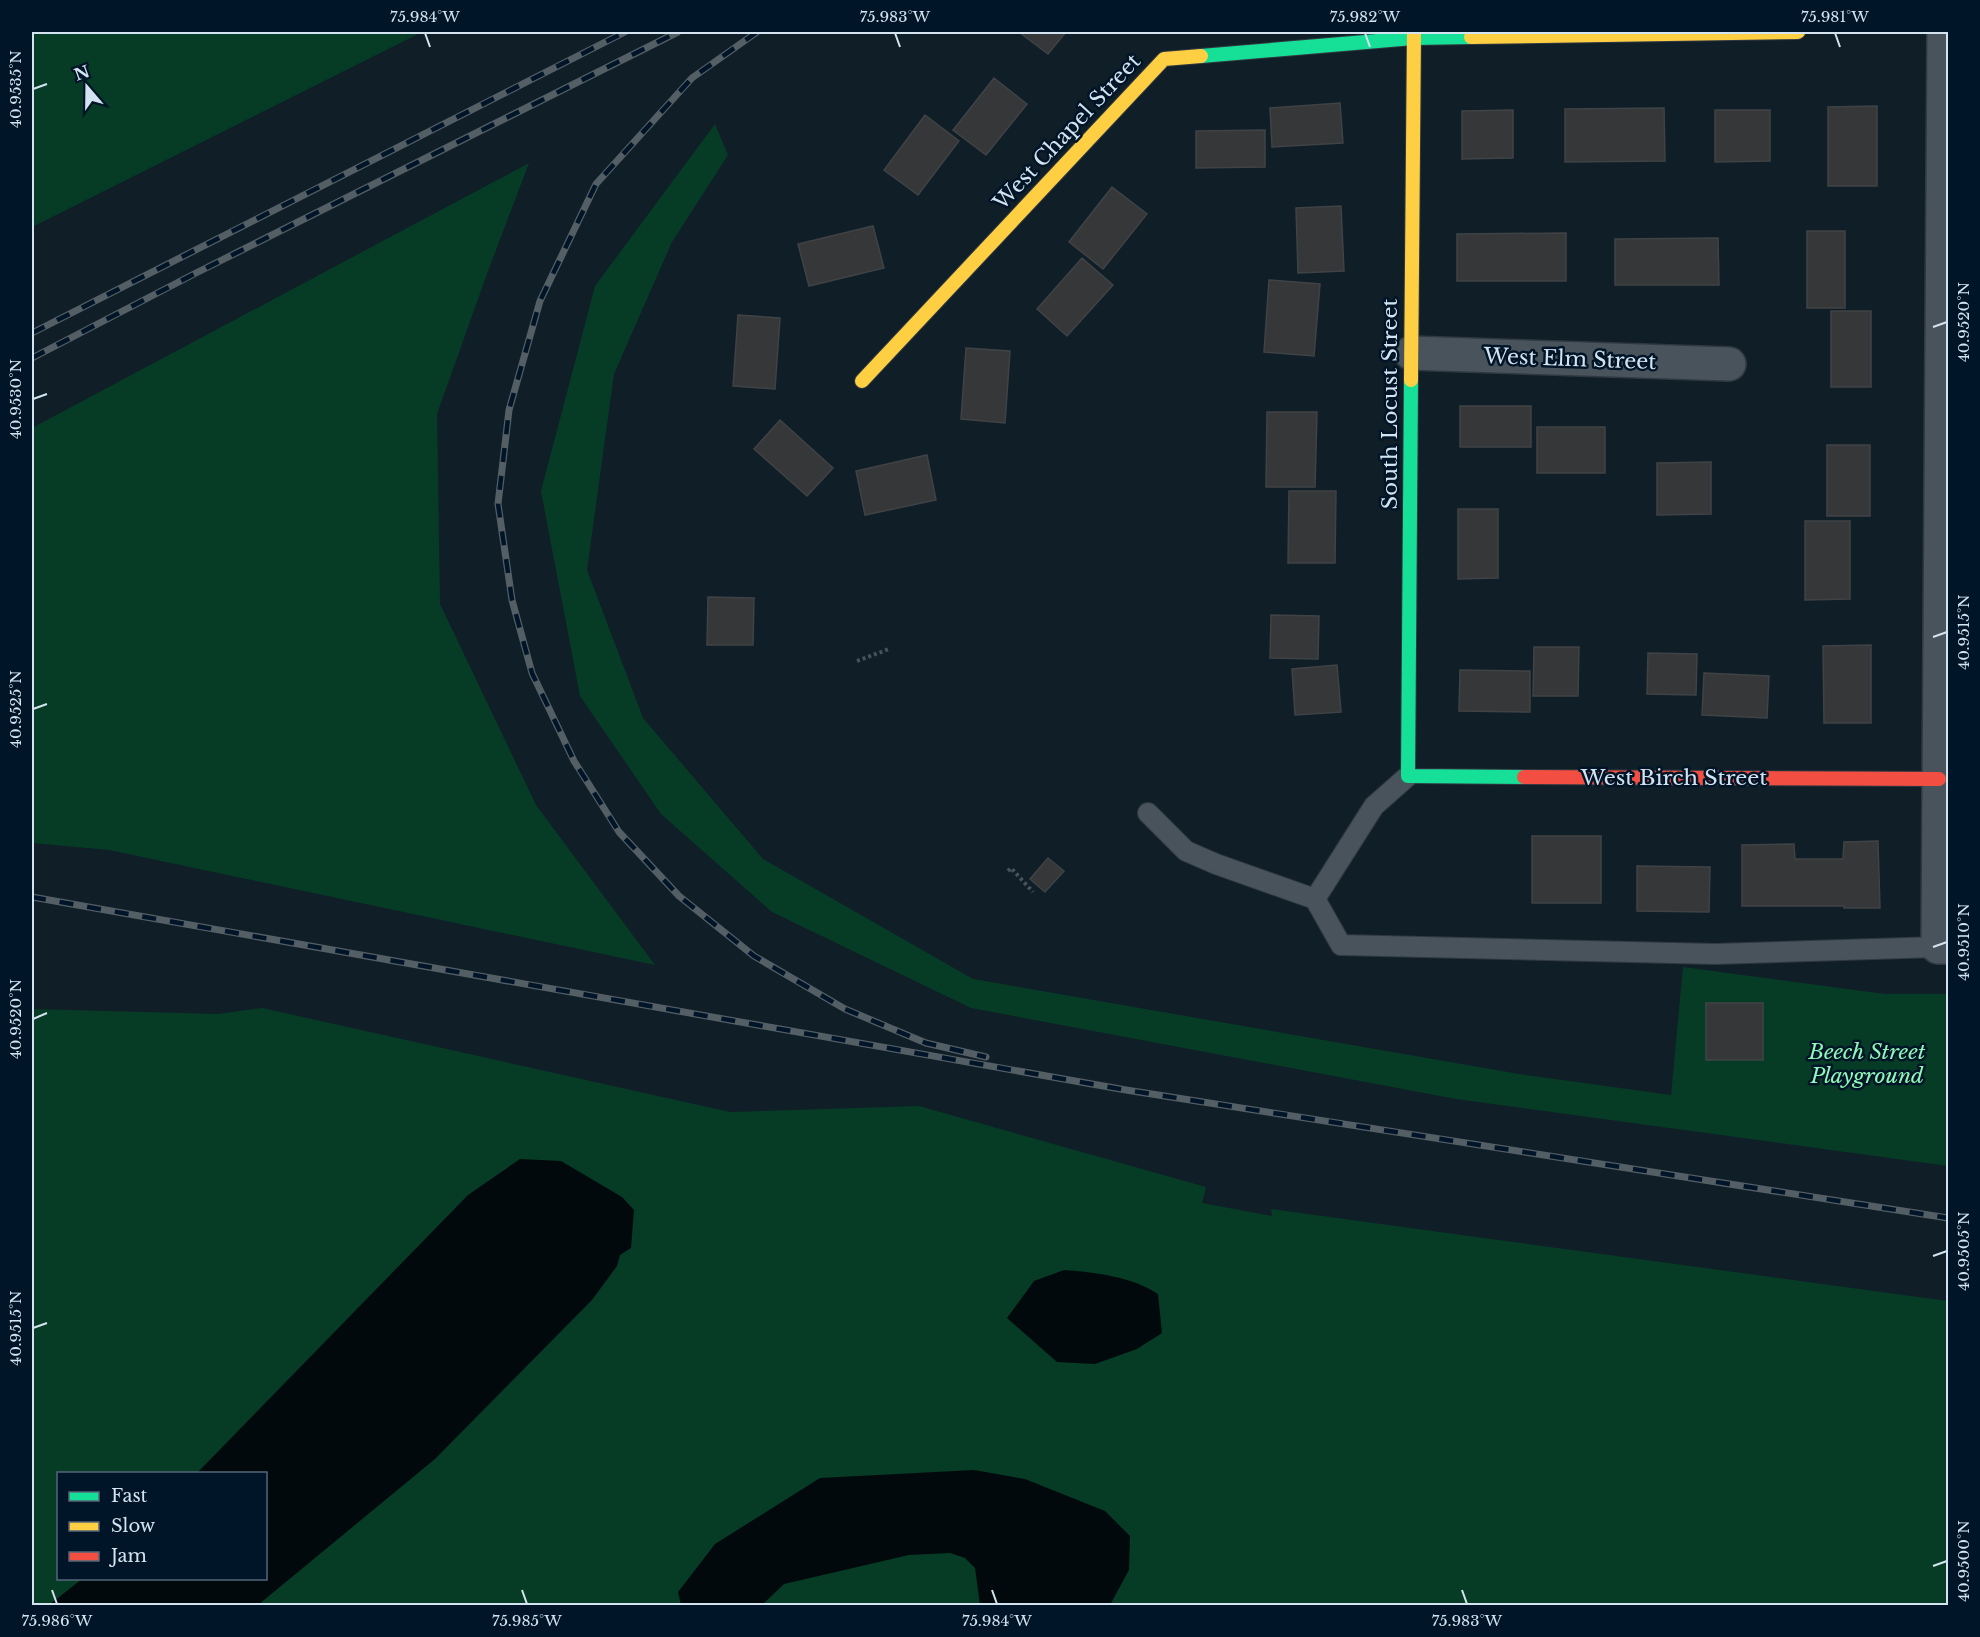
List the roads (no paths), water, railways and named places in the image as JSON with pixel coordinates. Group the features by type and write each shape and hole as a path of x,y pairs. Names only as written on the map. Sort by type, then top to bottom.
{"street":[{"name":"West Chapel Street","path":"862,381 1164,59 1413,35 1798,32"},
{"path":"1943,947 1939,779 1944,644 1944,32"},
{"name":"South Locust Street","path":"1408,776 1413,35"},
{"name":"West Elm Street","path":"1411,353 1729,364"},
{"name":"West Birch Street","path":"1408,776 1939,779"}],"lane":[{"path":"1314,899 1374,806 1408,776"},
{"path":"1148,813 1186,851 1314,899 1341,945 1715,954 1943,947"}],"railway":[{"path":"32,333 625,32"},
{"path":"32,358 196,273 678,32"},
{"path":"757,32 692,78 596,184 540,301 509,410 498,504 512,600 532,673 574,761 619,832 679,896 754,956 845,1009 926,1043 986,1057"},
{"path":"32,897 1126,1090 1948,1218"}],"park label":[{"name":"Beech Street Playground","path":"1867,1064"}]}
